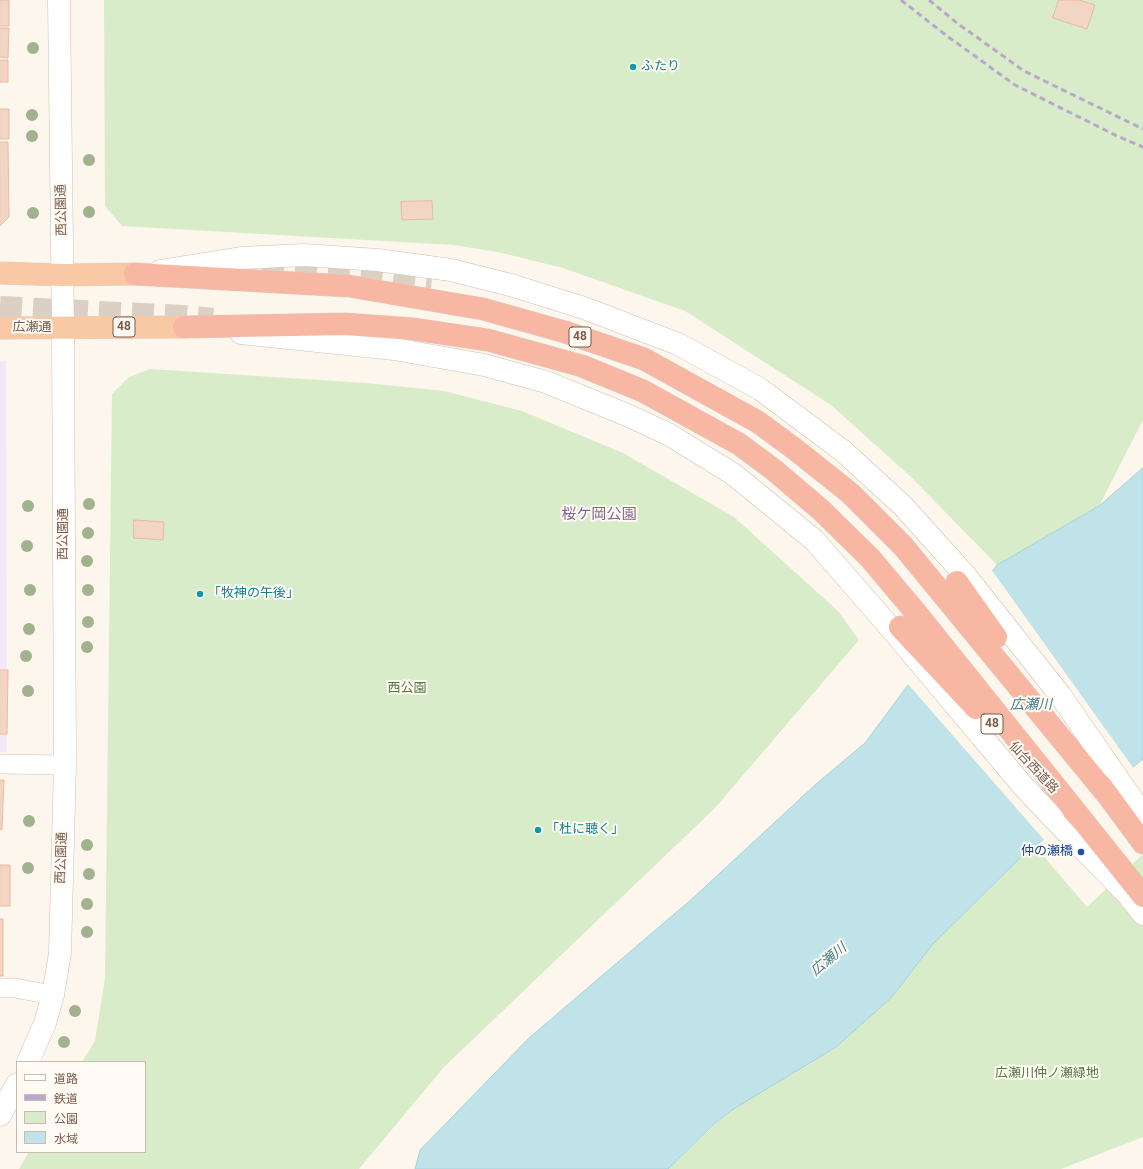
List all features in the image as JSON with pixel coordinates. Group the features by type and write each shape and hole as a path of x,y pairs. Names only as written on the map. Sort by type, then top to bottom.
{"highway":[{"name":"48","path":"0,273 63,275 135,274 349,286 484,308 565,332 644,359 758,422 850,493 903,546 955,583 1143,843"},
{"name":"48","path":"63,328 345,324 414,328 488,340 582,366 643,391 739,444 774,470 821,510 870,558 1084,821"},
{"name":"広瀬通","path":"0,328 63,328"},
{"name":"仙台西道路","path":"897,629 1084,821 1143,896"}],"street":[{"name":"西公園通","path":"28,1061 45,1023 53,995 60,953 65,765 63,275 59,0"},
{"path":"135,274 241,258 305,255 377,260 451,270 514,286 584,308 678,344 760,389 843,451 903,506 955,583 1060,695 1143,815"},
{"path":"184,327 394,349 484,364 546,382 628,415 668,434 733,474 814,540 897,629 1023,786 1129,896 1143,914"},
{"path":"0,764 65,765"},
{"path":"0,988 14,988 53,995"},
{"path":"0,1115 16,1086"}],"shaded area":[{"path":"0,361 6,361 7,752 0,752"}],"green space":[{"path":"104,0 1143,0 1143,420 1099,506 997,565 910,476 831,405 685,311 563,268 498,252 453,245 122,226 105,206"},
{"name":"西公園","path":"150,369 366,383 444,391 522,411 623,453 734,517 838,611 859,640 714,809 444,1067 359,1169 19,1169 28,1153 146,1153 146,1061 83,1061 95,1041 105,979 112,394 129,377"},
{"name":"広瀬川仲ノ瀬緑地","path":"1035,846 1087,907 1143,854 1143,1137 1061,1169 668,1169 732,1110 836,1047 891,998 933,944 1019,859"}],"water":[{"name":"広瀬川","path":"1143,468 1143,759 1019,859 933,944 891,998 836,1047 732,1110 711,1127 668,1169 415,1169 420,1150 529,1038 693,898 815,785 865,743 997,565 1099,506"}],"pier":[{"name":"仲の瀬橋","path":"991,569 1134,769 1045,841 907,683"}],"building":[{"path":"0,0 9,0 9,26 0,26"},
{"path":"1059,0 1079,0 1095,5 1087,29 1053,18"},
{"path":"0,28 9,28 8,58 0,57"},
{"path":"0,60 8,60 8,82 0,82"},
{"path":"0,109 9,109 9,139 0,139"},
{"path":"0,142 8,142 9,217 0,226"},
{"path":"432,201 433,219 402,220 401,202"},
{"path":"134,520 164,522 163,540 134,538"},
{"path":"0,670 8,670 7,734 0,734"},
{"path":"0,780 4,780 2,830 0,829"},
{"path":"0,865 10,865 10,906 0,906"},
{"path":"0,919 3,919 3,976 0,976"}],"tunnel":[{"path":"229,270 314,269 378,272 432,278"},
{"path":"0,307 183,316 213,319"}],"railway":[{"path":"901,0 947,36 1015,85 1117,136 1143,147"},
{"path":"929,0 957,23 1024,71 1143,129"}],"place":[{"name":"ふたり","path":"633,67"},
{"name":"「牧神の午後」","path":"200,594"},
{"name":"「杜に聴く」","path":"538,830"},
{"name":"仲の瀬橋","path":"1081,852"}],"district":[{"name":"桜ケ岡公園","path":"599,515"}]}
